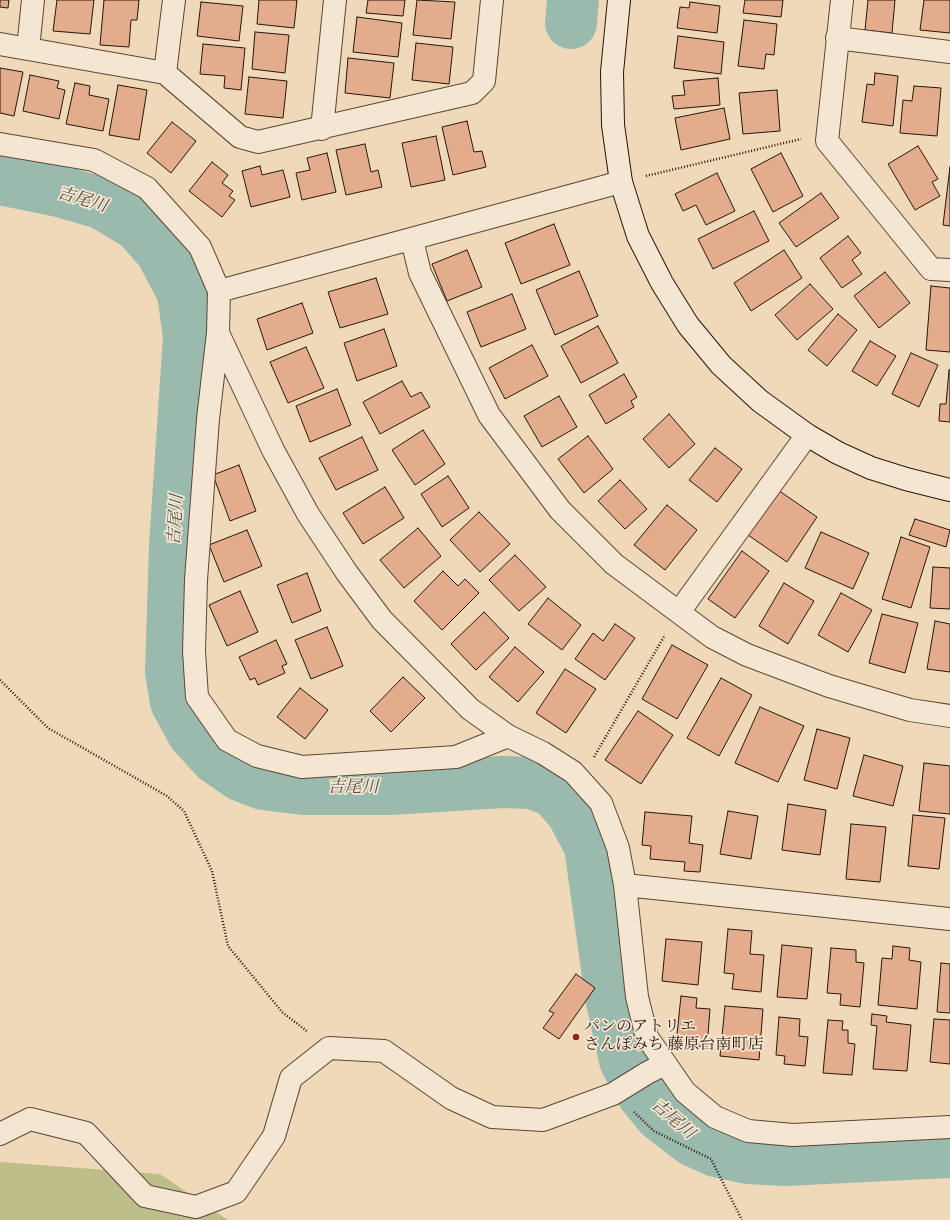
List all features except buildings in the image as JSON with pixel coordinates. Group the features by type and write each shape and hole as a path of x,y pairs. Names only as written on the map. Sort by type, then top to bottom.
{"street":[{"path":"28,49 33,0"},
{"path":"166,73 174,0"},
{"path":"322,129 335,0"},
{"path":"0,44 166,73 240,138 258,142 322,129 472,93 484,81 492,0"},
{"path":"619,0 612,72 613,125 621,182 638,236 662,283 688,325 721,365 760,401 807,435 838,453 871,468 906,479 950,490"},
{"path":"842,0 827,141 932,269 950,270"},
{"path":"837,38 950,52"},
{"path":"0,144 94,160 147,188 200,247 219,291 218,334 208,419 196,580 194,652 197,697 227,740 257,756 302,767 456,757 508,736"},
{"path":"219,291 412,240 621,182"},
{"path":"412,240 420,273 489,415 560,510 614,564 712,638 747,655 829,686 910,710 950,716"},
{"path":"218,334 272,450 308,514 347,573 382,620 470,709 508,736 543,753 573,772 601,803 618,848 626,885 637,997 656,1069 715,1117 748,1131 793,1135 950,1127"},
{"path":"679,612 807,435"},
{"path":"626,885 950,919"},
{"path":"0,1134 30,1119 86,1133 144,1196 196,1207 236,1192 274,1136 291,1078 329,1048 384,1051 451,1098 492,1117 543,1120 618,1090 656,1069"}],"path":[{"path":"621,182 828,132"},
{"path":"580,780 679,612"},
{"path":"0,680 48,728 167,796 184,812 212,871 228,946 282,1012 329,1048"},
{"path":"618,1090 654,1131 711,1159 742,1220"}],"green space":[{"path":"0,1162 160,1174 228,1220 0,1220"}],"waterway":[{"path":"571,23 573,0"},
{"name":"吉尾川","path":"0,179 59,191 101,203 138,225 161,251 183,293 189,337 175,545 171,672 176,702 193,733 217,759 240,775 263,784 304,789 390,789 502,782 531,783 554,791 572,812 590,846 611,997 625,1060 642,1093 660,1115 692,1140 716,1151 748,1158 784,1160 950,1152"}],"place":[{"name":"パンのアトリエ さんぽみち 藤原台南町店","path":"576,1037"}]}
